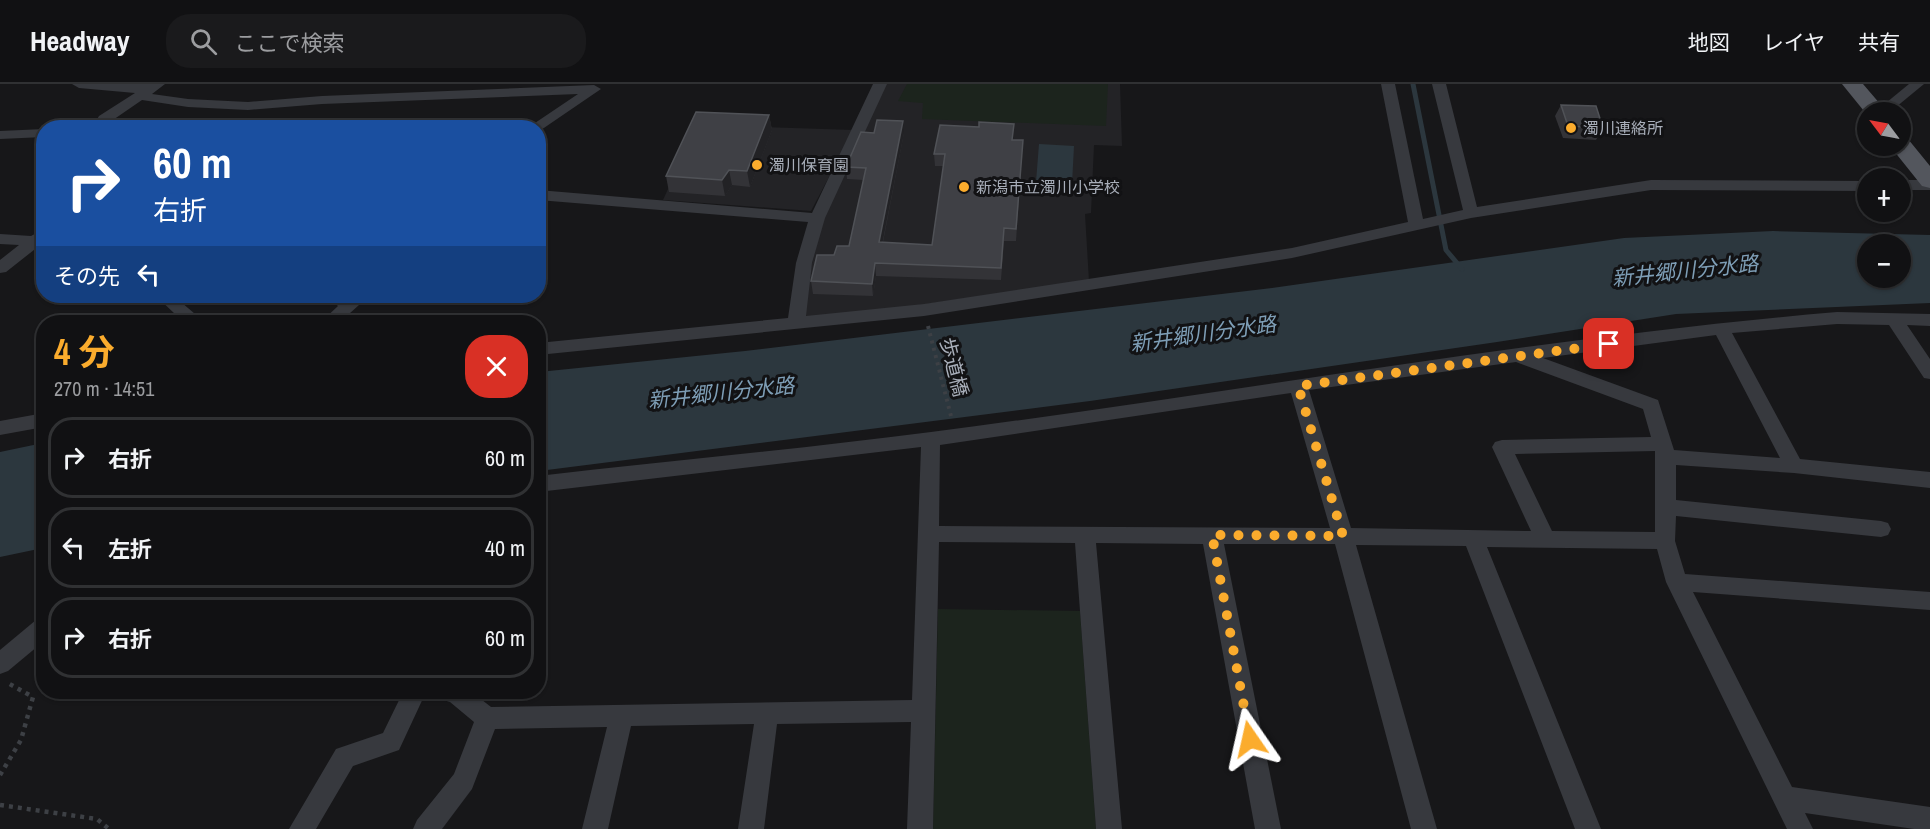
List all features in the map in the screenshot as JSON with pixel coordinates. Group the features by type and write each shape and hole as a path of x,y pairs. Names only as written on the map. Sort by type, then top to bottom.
{"main road":[{"path":"1852,84 1867,102"},
{"path":"1909,156 1930,183"}],"street":[{"path":"79,84 149,90 188,102 248,106 598,86"},
{"path":"322,100 328,84"},
{"path":"379,98 390,84"},
{"path":"796,323 804,263 817,218 880,84"},
{"path":"1388,84 1417,226"},
{"path":"1439,84 1471,213"},
{"path":"1894,102 1917,84"},
{"path":"546,122 598,86"},
{"path":"103,120 149,90"},
{"path":"0,135 36,133"},
{"path":"1911,184 1930,183"},
{"path":"546,348 924,310 1281,255 1471,213 1651,184 1857,186"},
{"path":"546,196 817,218"},
{"path":"0,239 36,236"},
{"path":"0,268 36,240"},
{"path":"173,303 185,315"},
{"path":"338,315 350,305 347,303"},
{"path":"546,483 931,439 1721,328 1837,318 1930,320"},
{"path":"1894,319 1930,373"},
{"path":"1721,328 1794,466"},
{"path":"1519,356 1651,405 1664,450 1665,541 1677,582 1800,829"},
{"path":"1298,386 1343,536 1424,829"},
{"path":"0,428 36,421"},
{"path":"920,829 931,439"},
{"path":"1546,540 1502,447 1664,450 1930,480"},
{"path":"1666,507 1881,529"},
{"path":"929,534 1343,536 1665,541"},
{"path":"1085,535 1109,829"},
{"path":"1212,535 1268,829"},
{"path":"1474,539 1588,829"},
{"path":"1677,582 1930,601"},
{"path":"0,664 36,634"},
{"path":"302,829 345,757 391,742 411,699"},
{"path":"462,699 487,718 924,711"},
{"path":"751,829 767,714"},
{"path":"595,829 621,717"},
{"path":"426,829 464,781 487,718"},
{"path":"1784,798 1930,819"}],"path":[{"name":"歩道橋","path":"929,328 951,414"},
{"path":"0,678 33,697 21,740 0,775"},
{"path":"0,805 97,819 109,829"}],"shaded area":[{"name":"新潟市立濁川小学校","path":"886,84 1120,84 1122,146 1094,145 1091,213 1085,214 1089,281 814,320 803,314 808,279 825,212"},
{"path":"907,84 1108,84 1106,126 922,119 923,103 898,101"},
{"name":"濁川保育園","path":"697,125 854,130 811,211 663,200"},
{"path":"938,609 1080,611 1096,829 933,829"}],"water":[{"path":"1039,144 1074,146 1072,184 1036,182"},
{"name":"新井郷川分水路","path":"1773,231 1891,234 1857,234 1857,288 1911,288 1911,235 1930,235 1930,303 1676,314 1090,401 546,470 546,371 745,351 1272,288 1624,238"},
{"path":"36,444 36,549 0,557 0,452"}],"building":[{"path":"1561,105 1596,106 1603,128 1568,126"},
{"path":"696,112 769,115 747,171 729,170 722,180 666,176"},
{"path":"877,120 903,121 879,242 932,245 945,154 934,154 940,125 979,127 979,122 1014,124 1012,140 1023,140 1016,229 1004,228 1001,268 875,263 872,284 811,281 817,255 834,255 837,246 849,246 866,168 846,167 861,132 874,133"}],"waterway":[{"path":"1413,84 1446,250 1462,269"}],"place":[{"name":"濁川連絡所","path":"1571,128"},
{"name":"濁川保育園","path":"757,165"},
{"name":"新潟市立濁川小学校","path":"964,187"}],"route":[{"path":"1250,739 1212,535 1343,536 1298,386 1609,344"}]}
